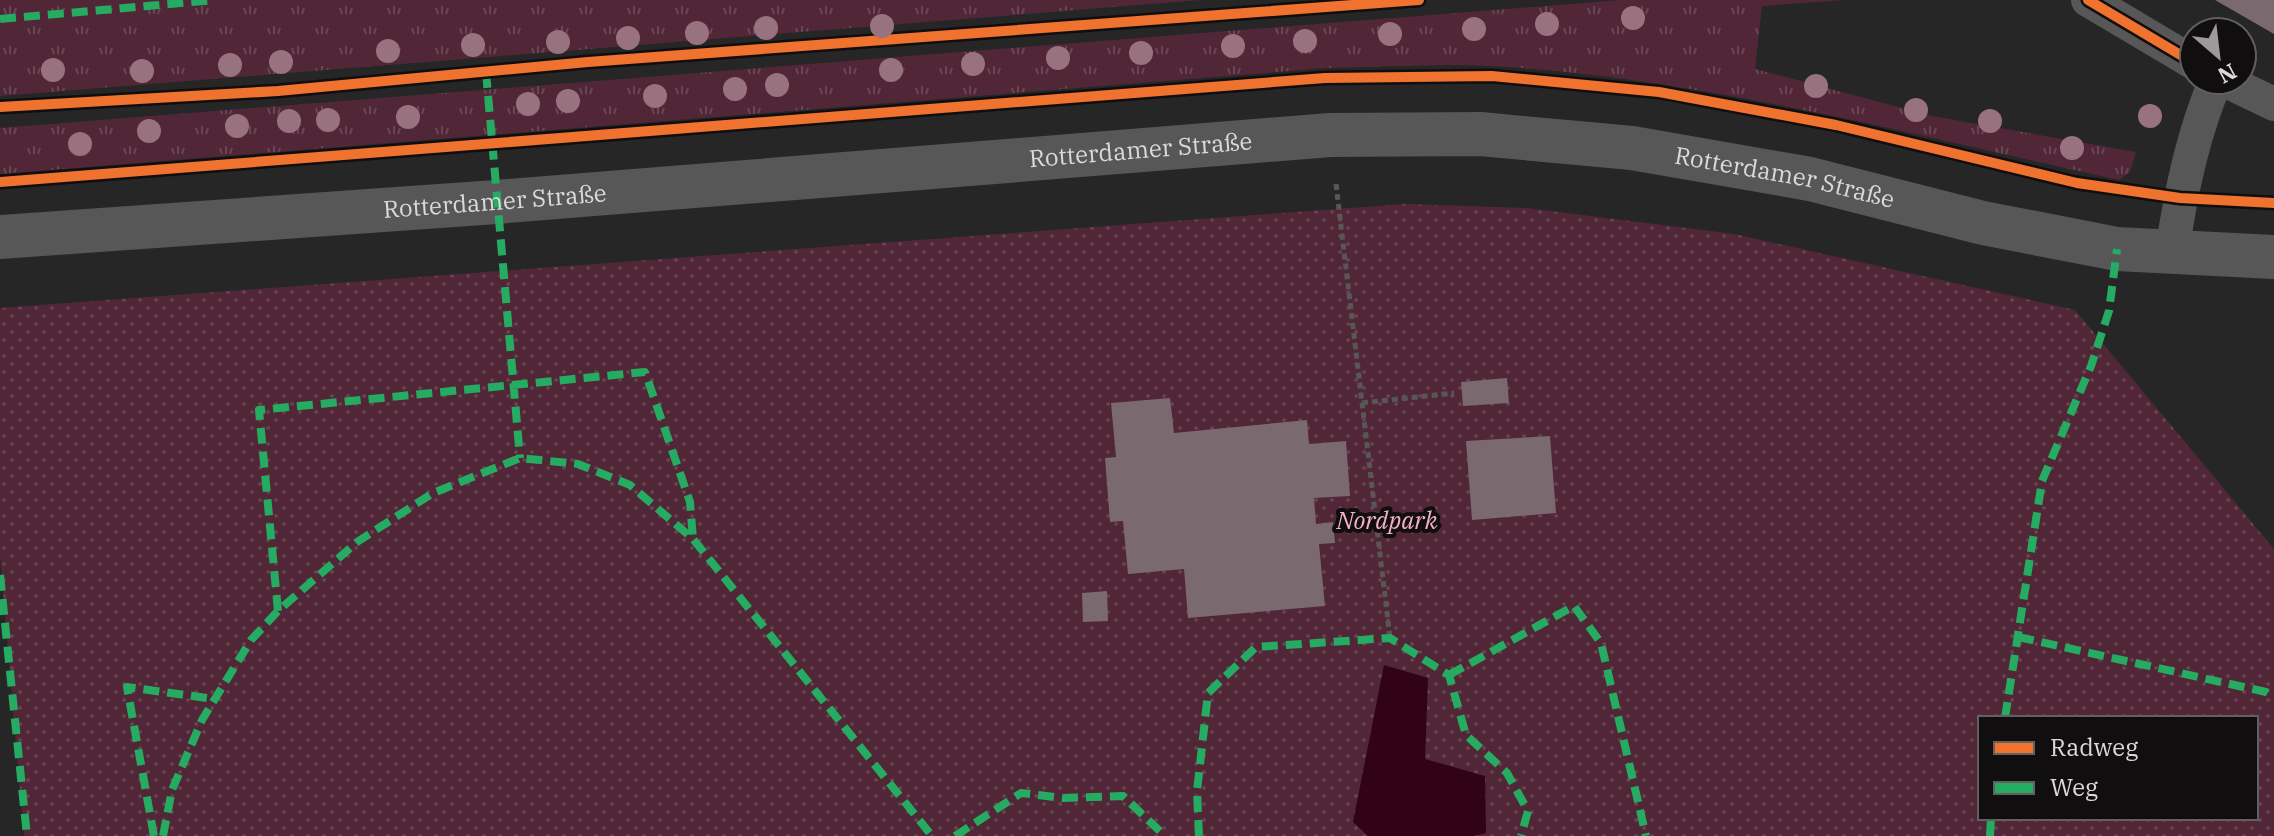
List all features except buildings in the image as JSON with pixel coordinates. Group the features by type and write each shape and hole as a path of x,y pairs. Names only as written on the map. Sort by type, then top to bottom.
{"street":[{"name":"Rotterdamer Straße","path":"0,237 496,202 1330,135 1480,134 1632,148 1810,179 2075,242 2172,254 2274,257"}],"lane":[{"path":"2088,0 2178,53"},
{"path":"2172,254 2182,184 2209,96"}],"path":[{"path":"1330,135 1390,638"},
{"path":"1362,403 1454,393"}],"green space":[{"path":"0,0 1201,0 0,96"},
{"path":"1621,0 1844,0 1762,6 1755,69 1932,116 2136,152 2130,172 2119,180 1729,95 1571,72 1450,65 1327,68 0,174 0,128"},
{"name":"Nordpark","path":"1405,204 1526,208 1734,234 2075,310 2274,549 2274,836 24,836 0,556 0,308"}],"shaded area":[{"path":"1384,665 1428,678 1425,759 1485,776 1486,833 1474,836 1368,836 1353,822"}],"marked path":[{"path":"0,19 215,0"},
{"path":"486,72 520,458"},
{"path":"2005,716 2042,481 2091,366 2109,311 2117,249"},
{"path":"278,611 259,410 645,372 690,502 693,539"},
{"path":"163,836 172,790 202,720 251,640 278,611 357,542 433,493 520,458 578,464 630,485 693,539 932,836"},
{"path":"0,575 27,836"},
{"path":"1449,675 1574,606 1601,643 1646,836"},
{"path":"2018,637 2266,692 2274,697"},
{"path":"1199,836 1197,791 1208,693 1256,647 1390,638 1449,675 1466,735 1507,773 1528,811 1521,836"},
{"path":"154,836 127,687 214,699"},
{"path":"955,836 1021,793 1063,798 1123,796 1165,836"},
{"path":"1990,836 1991,820"}],"cycle path":[{"path":"0,107 278,91 588,62 1419,0"},
{"path":"2088,0 2178,53"},
{"path":"0,182 1325,78 1492,76 1659,92 1836,125 2077,183 2180,198 2274,203"}]}
